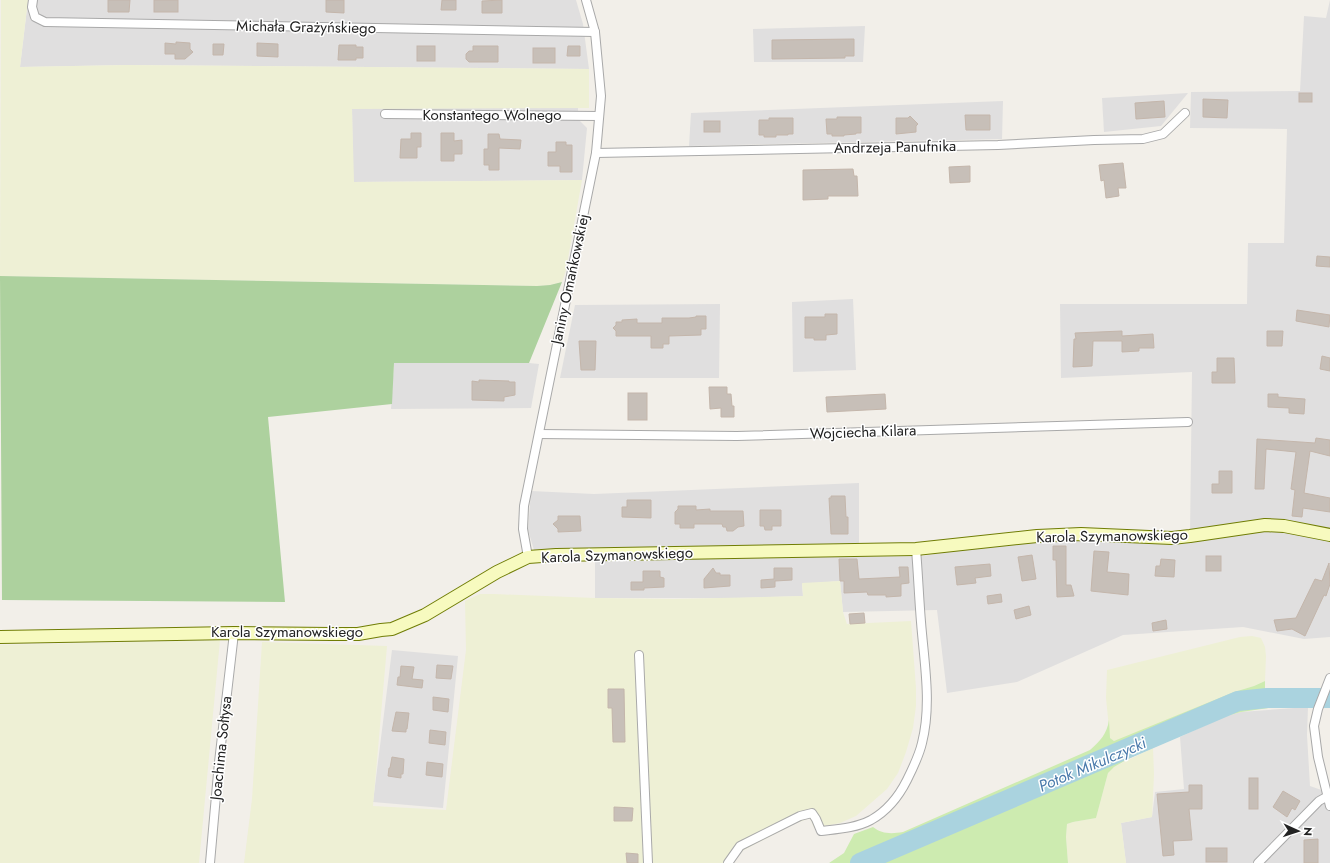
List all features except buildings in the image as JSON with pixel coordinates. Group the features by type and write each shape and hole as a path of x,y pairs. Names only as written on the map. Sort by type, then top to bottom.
{"street":[{"name":"Michała Grażyńskiego","path":"33,0 32,7 35,17 45,22 595,32"},
{"name":"Janiny Omańkowskiej","path":"528,557 523,529 524,506 596,153 601,96 595,32 586,0"},
{"name":"Andrzeja Panufnika","path":"596,153 998,145 1143,139 1163,134 1185,113"},
{"name":"Konstantego Wolnego","path":"385,114 599,116"},
{"name":"Wojciecha Kilara","path":"539,434 737,436 1188,422"},
{"name":"Karola Szymanowskiego","path":"0,637 234,633 358,634 392,629 425,615 497,572 528,557 556,555 916,549 1037,536 1067,535 1178,537 1265,525 1284,526 1330,535"},
{"path":"728,863 740,846 800,816 812,813 821,831 844,829 872,820 889,808 903,788 914,766 922,743 927,696 916,549"},
{"name":"Joachima Sołtysa","path":"210,863 219,762 234,633"},
{"path":"639,655 648,863"},
{"path":"1330,678 1318,709 1314,726 1318,757 1330,806"},
{"path":"1258,863 1319,801 1328,796"}],"shaded area":[{"path":"28,0 576,0 583,24 589,69 127,65 20,67"},
{"path":"1330,0 1330,637 1304,639 1243,627 1123,635 1017,682 947,693 937,610 843,612 840,581 802,584 803,596 739,598 595,598 595,550 534,550 528,530 531,491 594,494 859,483 859,557 923,556 1037,536 1190,536 1192,372 1061,378 1060,304 1247,304 1248,243 1284,243 1287,129 1190,128 1191,92 1300,91 1304,16 1326,18"},
{"path":"865,26 863,62 754,62 753,29"},
{"path":"1188,93 1161,126 1104,132 1102,98"},
{"path":"1003,101 1002,139 689,146 691,113"},
{"path":"352,108 578,108 578,119 587,128 582,180 353,182"},
{"path":"853,299 856,370 793,372 792,302"},
{"path":"720,304 719,378 560,378 575,305"},
{"path":"394,363 539,364 531,408 391,409"},
{"path":"392,650 458,656 443,808 373,802"},
{"path":"1308,707 1307,735 1310,786 1330,793 1330,863 1126,863 1121,823 1152,817 1155,792 1184,789 1180,737 1223,717 1241,712"}],"green space":[{"path":"1,0 28,0 20,67 127,65 589,69 589,108 352,109 354,182 582,180 566,270 562,282 537,286 0,276"},
{"path":"0,276 537,286 562,282 529,363 394,363 392,404 268,417 285,602 2,600"},
{"path":"840,581 843,612 847,624 911,621 916,688 916,706 913,728 898,773 887,789 856,816 840,823 814,828 810,818 794,824 744,850 728,863 244,863 252,799 262,642 387,646 373,806 446,810 466,650 465,601 480,594 674,599 803,596 802,583"},
{"path":"1252,636 1261,638 1265,647 1265,681 1234,692 1121,739 1114,741 1110,738 1106,698 1107,670 1240,637"},
{"path":"220,640 199,863 0,863 0,645"},
{"path":"1265,681 1265,690 1315,689 1308,707 1275,707 1241,712 1223,717 1132,757 1114,767 1108,773 1096,818 1067,824 1066,837 1068,863 829,863 844,853 854,834 873,827 887,833 903,832 1090,750 1102,737 1107,729 1109,720 1110,738 1114,741 1234,692"},
{"path":"1153,748 1154,774 1152,817 1121,823 1126,863 1068,863 1066,837 1067,824 1096,818 1108,773 1114,767"}],"waterway":[{"name":"Potok Mikulczycki","path":"860,863 1238,701 1267,698 1330,698"}]}
